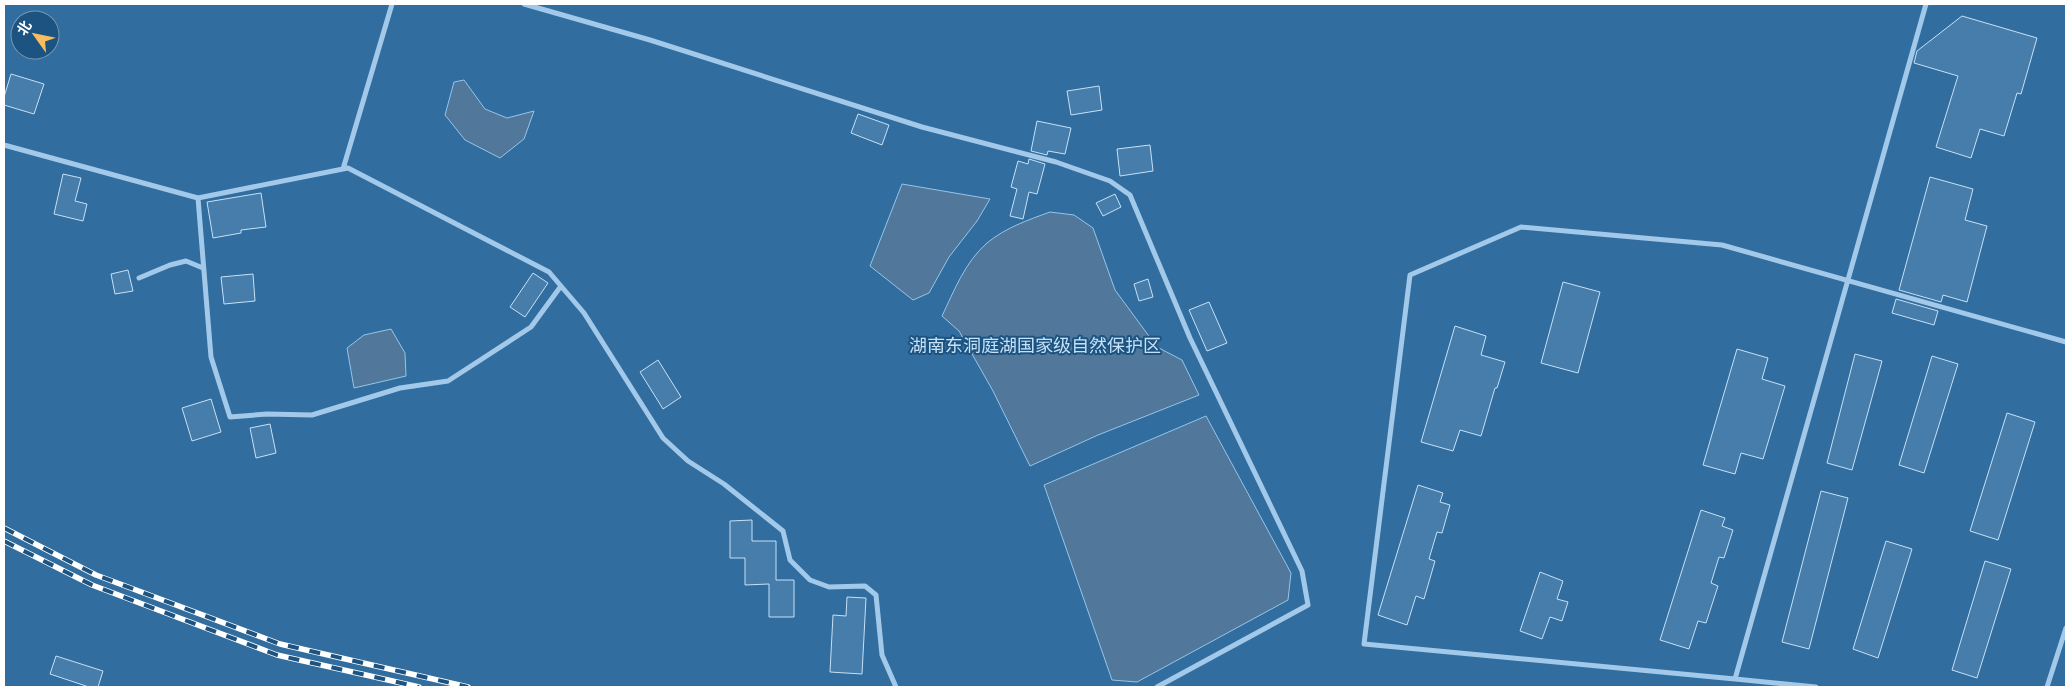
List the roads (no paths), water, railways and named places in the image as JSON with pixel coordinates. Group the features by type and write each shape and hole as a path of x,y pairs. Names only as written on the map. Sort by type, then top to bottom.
{"street":[{"path":"343,169 392,4"},
{"path":"524,4 650,40 922,127 1056,162 1110,181 1130,195 1190,338 1302,571 1308,605 1157,687"},
{"path":"1735,679 1926,4"},
{"path":"4,145 198,198 348,168 549,272 584,313 663,438 688,461 724,484 783,531 790,560 810,580 830,587 865,586 876,595 882,655 896,687"},
{"path":"198,198 210,357 230,417 267,414 312,415 400,388 448,381 531,327 560,286"},
{"path":"1816,687 1364,644 1410,275 1521,227 1722,245 2066,342"},
{"path":"139,278 170,265 186,261 203,268"},
{"path":"2047,687 2066,628"}],"railway":[{"path":"4,528 96,575 280,644 468,687"},
{"path":"4,541 92,585 277,655 419,687"}],"park label":[{"name":"湖南东洞庭湖国家级自然保护区","path":"1035,346"}]}
